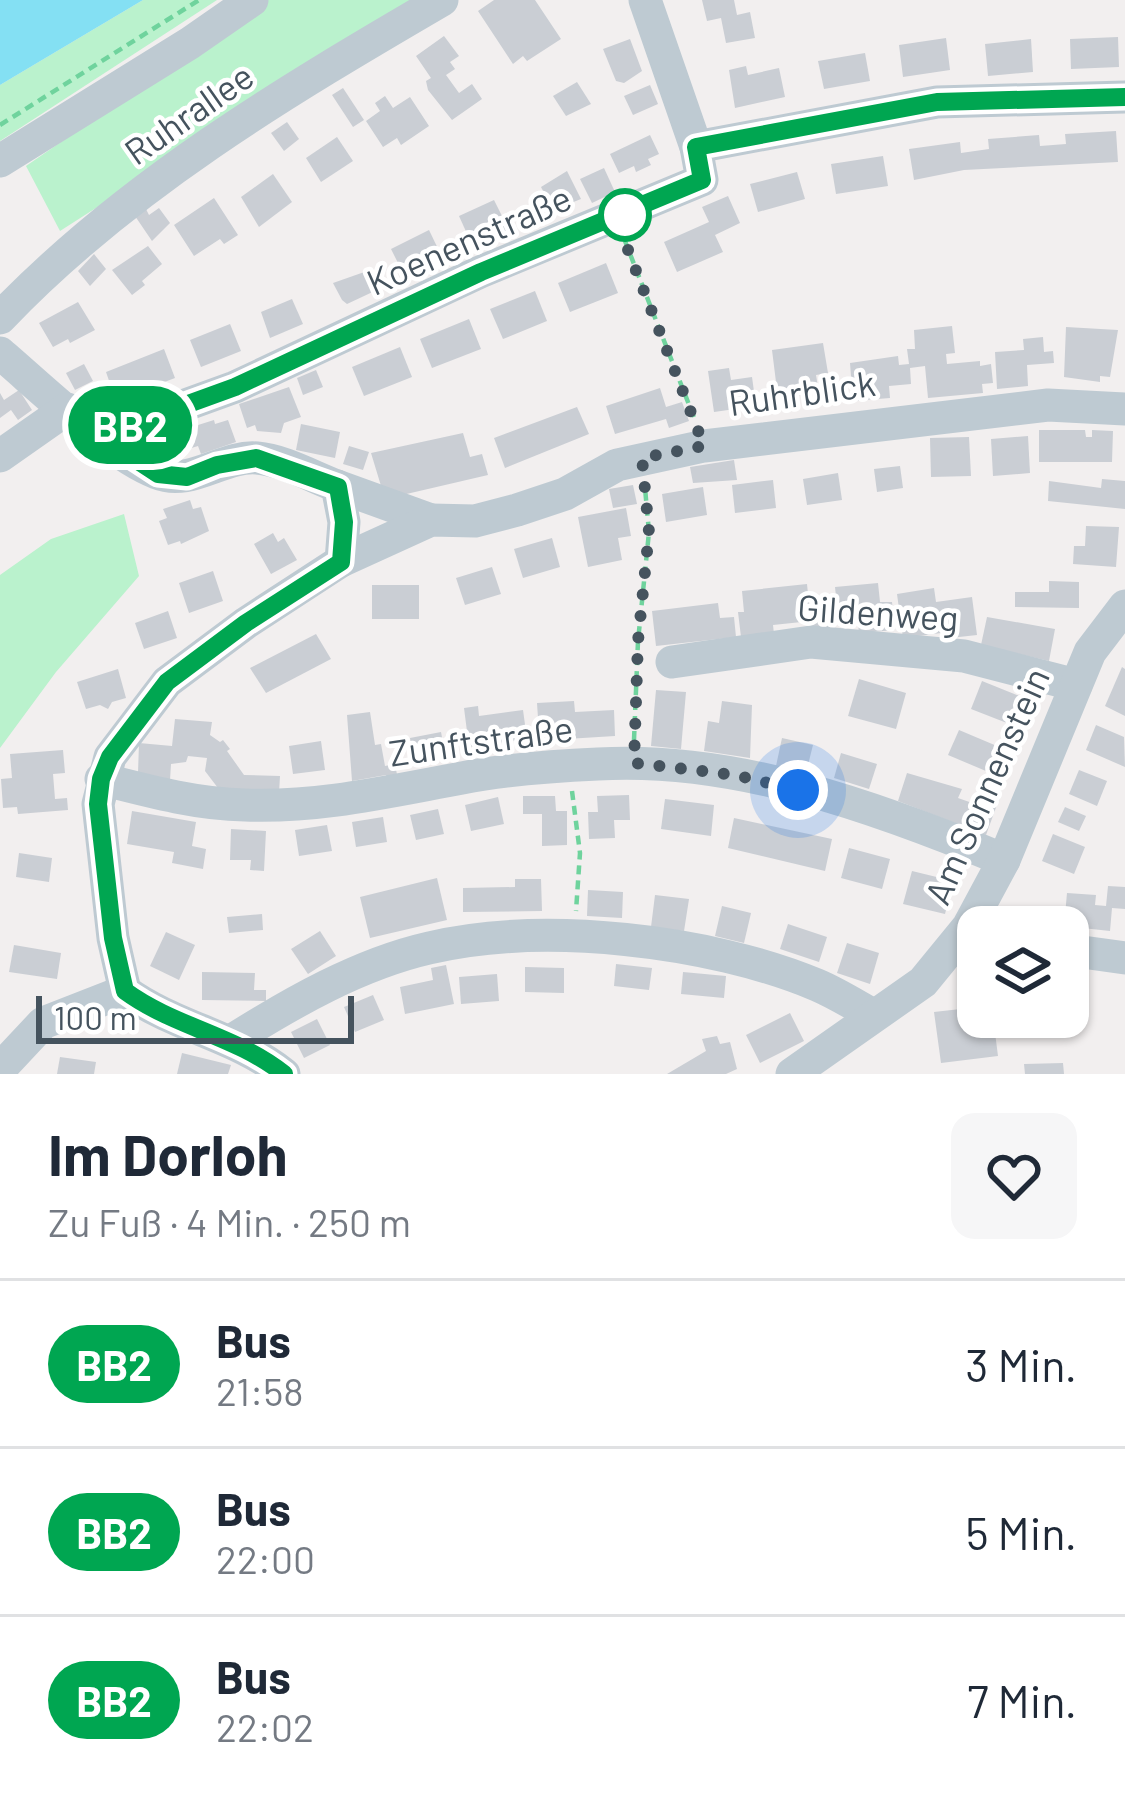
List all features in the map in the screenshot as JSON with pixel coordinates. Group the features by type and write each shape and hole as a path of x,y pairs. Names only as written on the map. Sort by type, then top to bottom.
{"street":[{"path":"0,160 190,44 252,0"},
{"name":"Ruhrallee","path":"0,318 104,220 322,70 442,0"},
{"path":"645,0 696,147 937,102 1125,97"},
{"name":"Koenenstraße","path":"100,436 235,387 481,272 702,180 696,147"},
{"name":"Ruhrblick","path":"0,353 100,436 158,474 187,477 217,465 256,458 431,520 475,520 517,510 565,494 617,465 704,446 1048,405 1125,409"},
{"path":"0,456 68,410"},
{"path":"338,487 344,522 341,562"},
{"name":"Ruhrblick","path":"101,779 110,757 167,682 246,623 341,562 431,520"},
{"name":"Am Sonnenstein","path":"983,906 1090,652 1125,606"},
{"name":"Gildenweg","path":"672,662 812,642 964,656 1076,685"},
{"name":"Zunftstraße","path":"101,779 244,806 321,802 507,771 634,763 735,775 830,798 892,816 1004,860"},
{"path":"101,779 98,804 105,871 125,991 145,1005 231,1041 284,1074"},
{"path":"231,1041 328,985 429,948 529,936 574,935 736,959 818,985 873,1016"},
{"name":"Am Sonnenstein","path":"792,1074 922,982 957,946"},
{"path":"1089,953 1125,958"},
{"path":"0,1069 43,1023 125,991"}],"path":[{"path":"0,125 199,0"},
{"path":"616,219 704,446"},
{"path":"634,763 638,641 649,532 642,458"},
{"path":"570,768 580,853 574,935"}],"green space":[{"path":"143,0 217,0 0,141 0,85"},
{"path":"268,0 421,0 60,231 26,166"},
{"path":"124,514 139,576 56,672 0,748 0,575 51,539"}],"water":[{"path":"0,0 143,0 0,85"}],"building":[{"path":"494,0 535,0 561,39 527,61 523,56 513,64 478,11"},
{"path":"702,0 734,0 737,15 750,12 755,38 726,43 721,18 707,21"},
{"path":"444,36 459,56 450,62 455,69 446,75 459,93 472,84 482,99 452,120 428,90 426,81 431,78 416,56"},
{"path":"1118,37 1119,67 1071,69 1070,39"},
{"path":"946,38 950,70 903,77 899,45"},
{"path":"630,39 642,71 624,83 616,81 603,49"},
{"path":"1031,39 1033,72 988,76 985,44"},
{"path":"865,53 870,81 824,89 818,61"},
{"path":"746,66 748,75 779,68 785,97 735,108 729,70"},
{"path":"577,82 591,104 566,116 553,96"},
{"path":"650,85 658,104 633,115 624,96"},
{"path":"343,88 364,120 353,127 332,95"},
{"path":"385,96 393,108 410,97 429,126 401,145 397,138 383,147 366,121 380,111 375,103"},
{"path":"287,122 299,139 284,151 271,133"},
{"path":"1116,131 1118,162 964,170 914,180 909,149 960,142 961,153 989,149 988,139 1039,135 1040,146 1066,144 1065,134"},
{"path":"650,135 659,154 648,159 651,165 619,173 610,154"},
{"path":"337,137 353,161 321,182 306,158"},
{"path":"883,156 888,186 836,194 831,164"},
{"path":"604,168 615,192 592,203 580,179"},
{"path":"567,171 581,199 553,210 541,187"},
{"path":"797,172 805,199 758,212 750,184"},
{"path":"273,174 292,202 259,227 241,197"},
{"path":"728,196 740,223 715,235 723,252 677,272 664,242 709,222 702,207"},
{"path":"214,198 238,235 224,244 220,239 194,256 174,225"},
{"path":"494,200 509,230 473,247 459,216"},
{"path":"159,208 170,223 152,241 135,216"},
{"path":"429,230 442,257 406,279 391,249"},
{"path":"148,246 162,264 132,295 112,270"},
{"path":"94,254 106,269 90,286 78,271"},
{"path":"606,263 618,293 570,312 558,283"},
{"path":"370,270 379,289 347,304 333,283"},
{"path":"535,291 547,321 503,339 490,309"},
{"path":"292,299 303,324 270,338 261,312"},
{"path":"78,302 95,330 53,347 39,323"},
{"path":"469,319 481,349 432,368 420,339"},
{"path":"230,324 241,351 201,367 190,340"},
{"path":"952,326 955,353 946,354 947,364 991,364 993,383 982,384 983,393 928,398 925,366 910,368 911,384 889,386 890,398 853,401 850,363 898,356 899,365 909,364 907,349 915,349 914,330"},
{"path":"1066,327 1118,330 1110,377 1100,376 1100,382 1064,377"},
{"path":"1043,337 1044,352 1053,351 1054,363 1027,365 1028,386 997,389 995,352 1024,350 1023,339"},
{"path":"823,343 828,373 816,375 819,393 778,398 772,350"},
{"path":"400,347 412,377 364,396 352,367"},
{"path":"164,349 175,378 139,398 136,390 115,398 106,372"},
{"path":"84,364 93,381 75,390 66,373"},
{"path":"729,368 731,380 752,377 756,406 714,412 708,371"},
{"path":"316,370 323,387 303,395 297,378"},
{"path":"289,387 301,417 284,423 281,433 257,431 255,425 247,428 239,404"},
{"path":"660,388 666,407 682,402 689,421 669,428 666,419 615,434 606,406"},
{"path":"19,390 32,410 18,420 11,410 0,418 0,393 4,400"},
{"path":"577,407 589,434 505,468 494,438"},
{"path":"214,420 215,424 228,420 236,442 201,454 198,446 185,450 179,431"},
{"path":"301,424 340,432 335,458 296,450"},
{"path":"1039,430 1085,430 1086,437 1092,437 1092,430 1113,431 1112,462 1039,462"},
{"path":"463,433 470,457 482,454 488,475 385,499 371,453"},
{"path":"1028,436 1030,473 993,476 991,439"},
{"path":"969,437 971,476 931,477 930,438"},
{"path":"349,446 369,452 363,470 343,464"},
{"path":"734,460 737,480 693,483 690,467"},
{"path":"900,466 903,488 877,492 874,469"},
{"path":"838,473 842,500 807,505 803,479"},
{"path":"1102,479 1125,481 1125,509 1048,501 1049,481 1101,488"},
{"path":"773,480 776,508 735,513 732,485"},
{"path":"633,485 637,504 613,508 609,489"},
{"path":"703,487 707,515 666,522 662,494"},
{"path":"190,500 193,509 201,507 209,531 168,545 159,521 167,518 163,509"},
{"path":"626,508 631,536 618,538 622,560 588,567 578,517"},
{"path":"1086,526 1119,527 1116,567 1073,564 1074,546 1085,546"},
{"path":"273,533 278,542 284,538 297,560 271,574 254,544"},
{"path":"552,538 560,567 523,578 514,549"},
{"path":"492,567 501,594 465,605 456,578"},
{"path":"213,571 223,601 189,613 179,583"},
{"path":"1049,581 1079,582 1079,608 1015,607 1015,592 1049,592"},
{"path":"878,583 880,602 892,602 895,630 859,633 858,624 839,626 835,587"},
{"path":"807,584 810,614 827,611 830,628 812,631 811,621 773,625 774,634 741,637 742,591"},
{"path":"372,585 419,585 419,619 372,619"},
{"path":"934,588 936,602 972,597 977,635 903,638 897,594"},
{"path":"718,603 720,618 734,617 736,637 656,646 652,611"},
{"path":"168,611 177,638 144,649 135,623"},
{"path":"987,617 1055,629 1049,661 981,645"},
{"path":"316,634 331,659 266,693 250,668"},
{"path":"1122,667 1125,669 1125,716 1105,706"},
{"path":"118,669 126,698 112,702 108,709 100,705 86,709 77,682"},
{"path":"859,679 906,693 896,729 848,716"},
{"path":"982,681 1022,697 1012,725 971,709"},
{"path":"656,690 686,692 681,749 651,746"},
{"path":"574,701 575,712 614,710 615,736 550,740 549,732 539,733 537,703"},
{"path":"722,701 752,705 750,758 704,751 708,721 719,723"},
{"path":"478,706 479,716 523,710 527,739 469,747 464,708"},
{"path":"370,712 375,745 381,744 385,766 395,764 398,780 388,782 386,775 352,781 347,715"},
{"path":"175,719 212,722 210,735 223,740 244,775 280,776 279,793 221,792 205,771 207,758 188,756 186,762 171,764 170,780 138,773 139,743 172,746"},
{"path":"1096,725 1124,737 1125,767 1086,750"},
{"path":"959,730 1004,749 993,774 948,755"},
{"path":"441,732 446,758 415,764 410,738"},
{"path":"782,738 813,745 806,773 776,766"},
{"path":"321,741 325,770 293,774 289,746"},
{"path":"63,750 65,773 53,774 55,799 67,798 68,810 18,814 17,807 3,808 1,779 12,778 10,754"},
{"path":"841,753 877,764 869,789 834,778"},
{"path":"1079,770 1107,781 1097,806 1069,794"},
{"path":"907,773 962,789 958,798 978,805 981,796 998,802 986,835 898,801"},
{"path":"629,795 630,820 614,820 615,838 589,839 588,812 598,812 597,796"},
{"path":"523,796 555,796 556,811 567,811 567,845 542,846 542,814 523,814"},
{"path":"498,797 504,824 471,831 465,805"},
{"path":"665,799 714,805 711,836 661,829"},
{"path":"1065,807 1086,816 1079,831 1058,822"},
{"path":"438,809 444,834 416,840 410,815"},
{"path":"132,811 196,822 192,846 206,849 203,869 172,863 174,852 127,844"},
{"path":"383,817 387,842 356,847 352,822"},
{"path":"734,818 832,839 825,871 728,848"},
{"path":"327,825 332,851 299,856 295,830"},
{"path":"231,829 266,831 264,871 250,870 251,860 230,860"},
{"path":"1053,834 1085,847 1074,874 1042,861"},
{"path":"849,848 890,859 882,889 841,878"},
{"path":"19,853 52,858 49,882 16,877"},
{"path":"912,871 953,881 945,914 903,904"},
{"path":"437,878 447,920 370,938 360,897"},
{"path":"515,879 541,879 542,911 463,912 463,888 515,887"},
{"path":"1108,886 1125,887 1125,909 1112,908 1110,931 1089,929 1089,906 1066,906 1067,893 1096,895 1095,905 1106,906"},
{"path":"588,890 623,892 622,918 587,916"},
{"path":"655,895 689,899 684,931 651,927"},
{"path":"722,906 751,913 744,943 715,936"},
{"path":"262,914 263,930 229,933 227,917"},
{"path":"788,924 827,937 819,962 780,949"},
{"path":"320,931 336,956 308,974 291,949"},
{"path":"166,932 195,945 179,980 150,966"},
{"path":"847,943 879,953 870,984 837,973"},
{"path":"14,945 61,953 57,979 9,972"},
{"path":"616,964 652,968 649,990 614,986"},
{"path":"446,965 454,1004 405,1014 400,987 433,980 431,968"},
{"path":"525,967 564,968 564,993 525,992"},
{"path":"202,972 255,973 254,990 266,990 266,1001 202,1000"},
{"path":"683,972 726,976 724,998 681,994"},
{"path":"497,974 499,1001 461,1004 459,977"},
{"path":"373,995 384,1020 355,1032 344,1007"},
{"path":"957,1009 957,1038 996,1038 998,1056 941,1063 934,1012"},
{"path":"790,1013 804,1041 760,1063 746,1035"},
{"path":"317,1019 330,1045 304,1058 291,1032"},
{"path":"717,1036 720,1044 730,1042 737,1069 726,1074 667,1074 706,1051 702,1039"},
{"path":"182,1053 231,1065 228,1074 177,1074"},
{"path":"60,1057 96,1062 94,1074 57,1074"},
{"path":"1063,1063 1064,1074 1025,1074 1024,1064"}],"bus line":[{"name":"BB2","path":"284,1074 231,1041 145,1005 125,991 113,938 98,804 110,757 167,682 246,623 341,562 344,522 338,487 256,458 217,465 187,477 158,474 100,436 235,387 481,272 702,180 696,147 937,102 1125,97"}],"route":[{"path":"625,215 616,219 704,446 642,458 649,532 638,641 634,763 735,775 798,790"}]}
